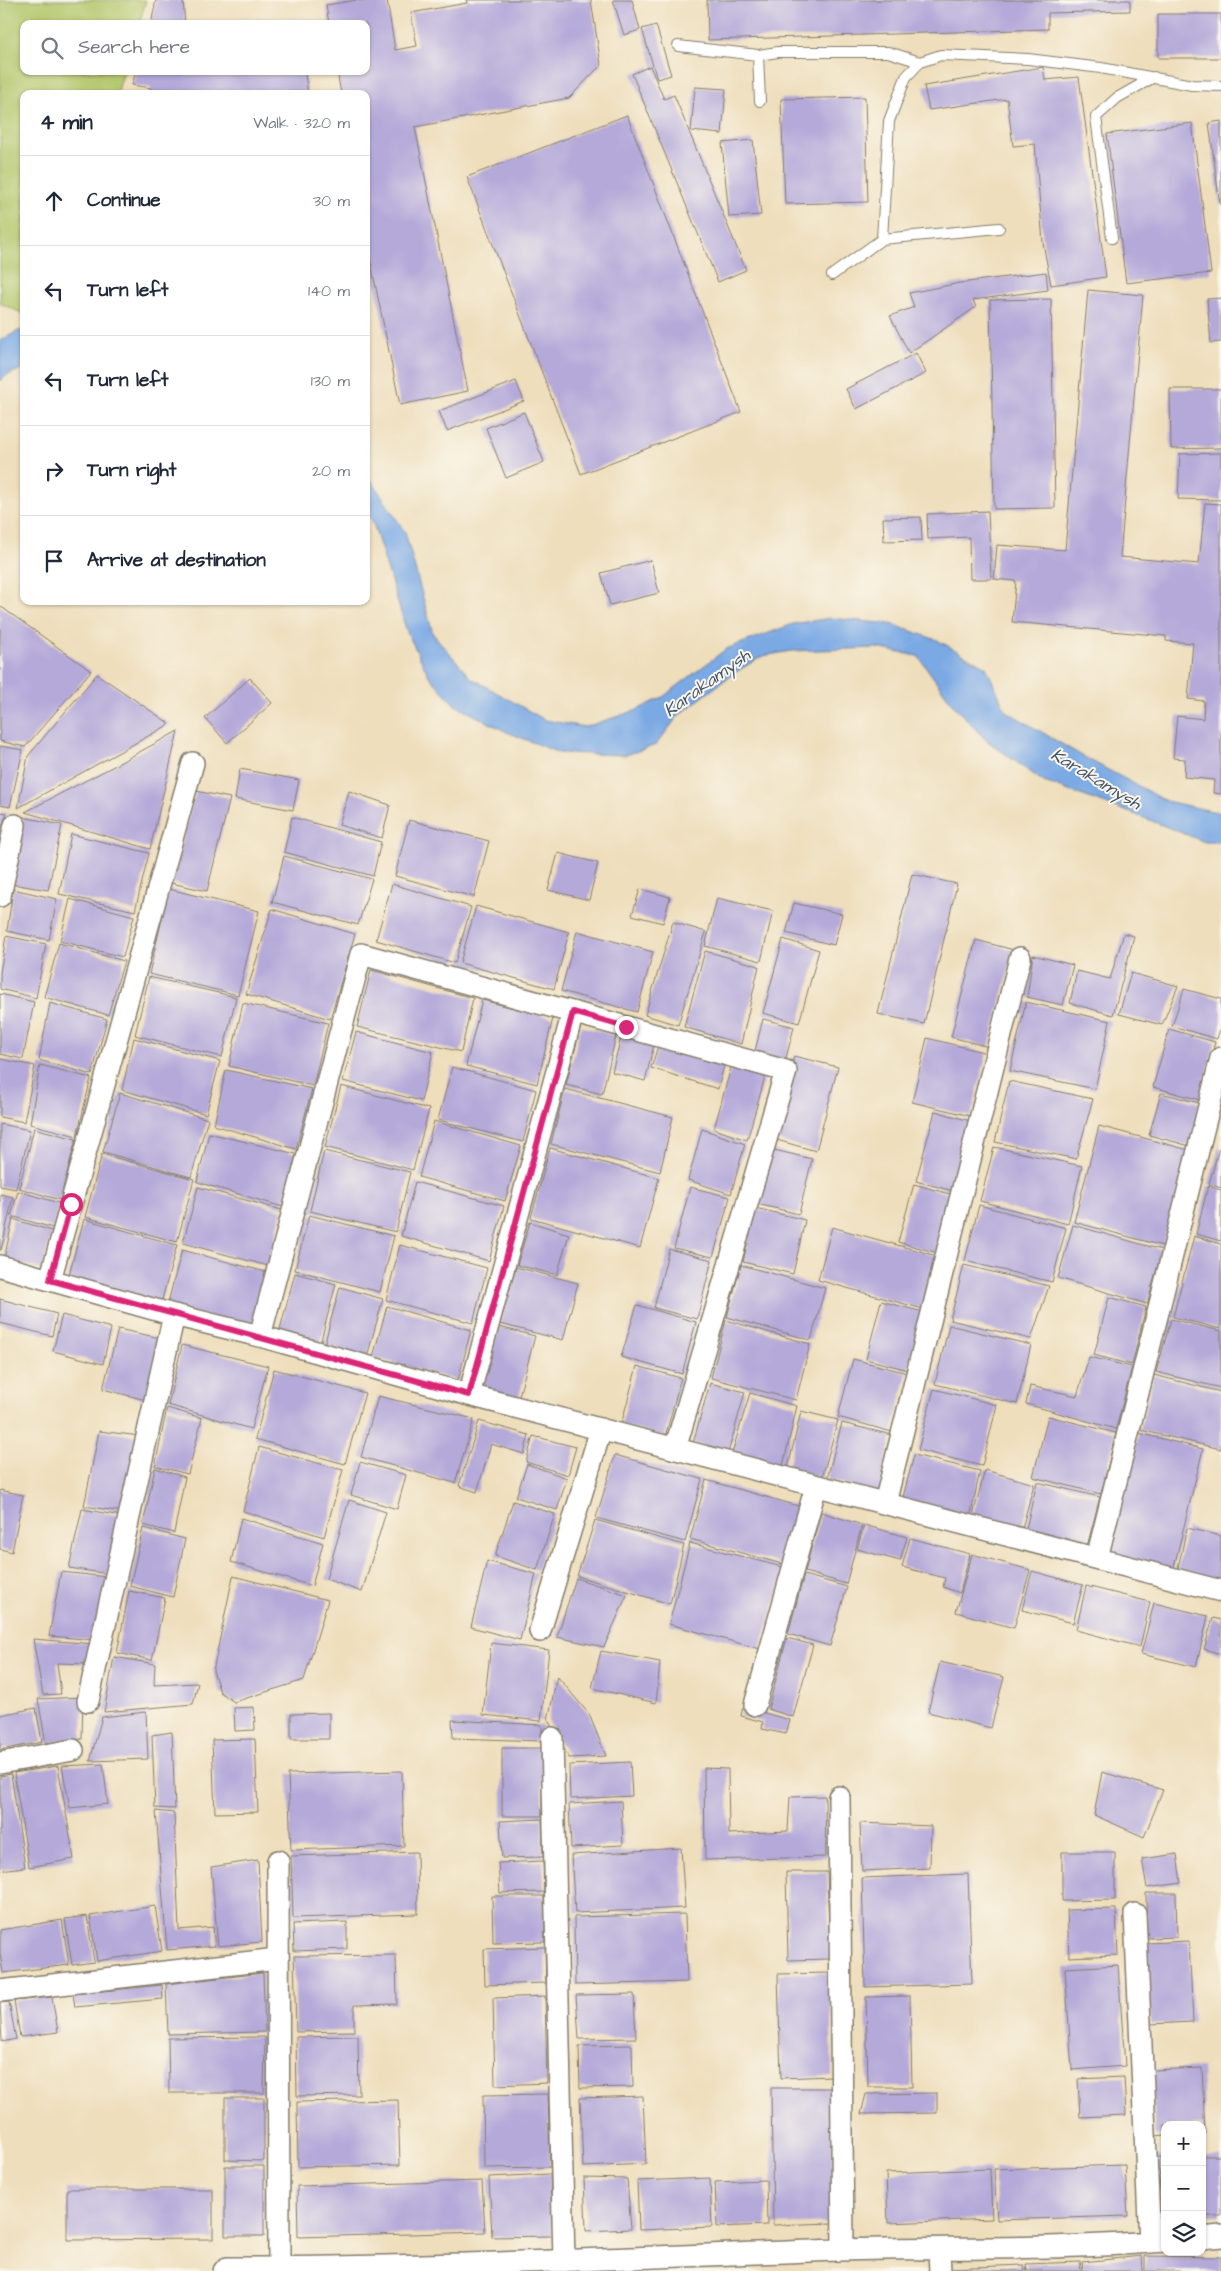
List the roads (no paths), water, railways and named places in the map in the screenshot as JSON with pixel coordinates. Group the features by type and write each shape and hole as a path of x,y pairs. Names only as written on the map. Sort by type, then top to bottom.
{"street":[{"path":"50,1280 193,763"},
{"path":"0,896 15,825"},
{"path":"260,1336 361,954 786,1071 675,1449"},
{"path":"885,1503 1020,958"},
{"path":"469,1395 573,1012"},
{"path":"1097,1558 1221,1058"},
{"path":"0,1266 174,1316 260,1336 469,1395 1221,1591"},
{"path":"88,1701 174,1316"},
{"path":"540,1631 601,1429"},
{"path":"755,1705 816,1486"},
{"path":"552,1738 564,2261"},
{"path":"0,1763 73,1750"},
{"path":"840,1797 842,2250"},
{"path":"278,1861 279,2268"},
{"path":"224,2271 227,2268 432,2268 842,2250 939,2250 1157,2242 1134,1914"},
{"path":"0,1991 277,1959"},
{"path":"1206,2238 1221,2236"},
{"path":"939,2250 940,2271"}],"lane":[{"path":"678,46 758,55 778,52 888,52 920,62"},
{"path":"758,55 760,101"},
{"path":"882,239 889,121 906,77 920,62 941,55 1028,59 1101,68 1192,85 1221,86"},
{"path":"1112,238 1096,117 1117,98 1154,78"},
{"path":"832,275 882,239 999,228"}],"water":[{"path":"20,331 20,370 5,376 0,381 0,341"},
{"name":"Karakamysh","path":"370,478 405,532 433,634 471,678 545,720 585,727 637,710 663,697 726,649 793,624 830,618 891,624 937,640 986,667 1006,711 1084,757 1166,801 1221,813 1221,842 1205,842 1044,782 986,740 954,706 918,656 876,648 791,651 763,656 734,673 679,715 656,745 626,755 559,753 507,732 455,705 429,676 407,632 370,518"}]}
